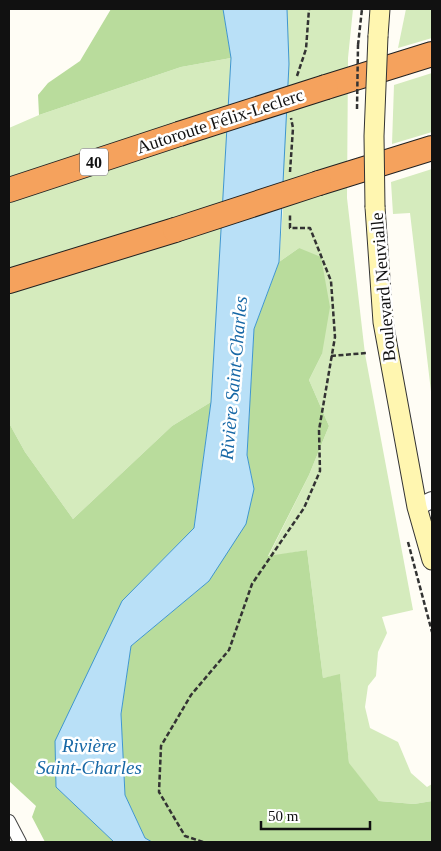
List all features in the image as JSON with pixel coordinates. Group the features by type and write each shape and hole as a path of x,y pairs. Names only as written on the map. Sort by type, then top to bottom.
{"highway":[{"name":"Autoroute Félix-Leclerc","path":"9,190 432,54"},
{"path":"9,281 432,148"}],"main road":[{"name":"Boulevard Neuvialle","path":"380,9 374,136 375,207 383,322 424,504 432,560"}],"street":[{"path":"9,821 20,842"}],"path":[{"path":"357,113 358,45 362,9"},
{"path":"203,842 185,836 159,792 161,746 191,694 229,650 252,584 304,508 320,471 319,430 335,338 331,281 310,228 290,228"},
{"path":"331,356 366,353"}],"green space":[{"path":"111,9 223,9 231,58 181,67 39,115 38,95 48,83 80,61"},
{"path":"287,9 353,9 348,58 347,198 365,354 413,610 382,617 387,633 378,652 376,676 368,686 365,707 370,728 398,742 411,773 427,787 432,784 432,801 414,804 379,801 349,764 340,675 323,678 307,550 268,557 309,475 329,426 309,380 322,354 299,248 279,262 289,64"},
{"path":"406,9 432,9 432,38 398,48"},
{"path":"231,58 211,402 172,426 73,519 25,452 9,423 9,128 39,115 181,67"},
{"path":"432,73 432,132 392,144 394,85"},
{"path":"432,169 432,400 410,213 393,214 391,182"},
{"path":"299,248 321,257 330,307 322,354 309,380 329,426 309,475 268,556 307,550 323,678 340,674 349,763 379,801 414,804 432,801 432,842 152,842 145,838 125,795 121,714 131,646 209,581 254,489 247,455 254,329 279,262"},
{"path":"211,402 194,528 122,601 56,787 114,842 45,842 32,817 36,806 9,781 9,423 25,452 73,519 172,426"}],"water":[{"name":"Rivière Saint-Charles","path":"223,9 287,9 289,64 279,262 254,329 247,455 254,489 246,524 209,581 131,646 121,714 125,795 145,838 152,842 114,842 56,787 55,741 122,601 194,528 211,402 231,58"}]}
